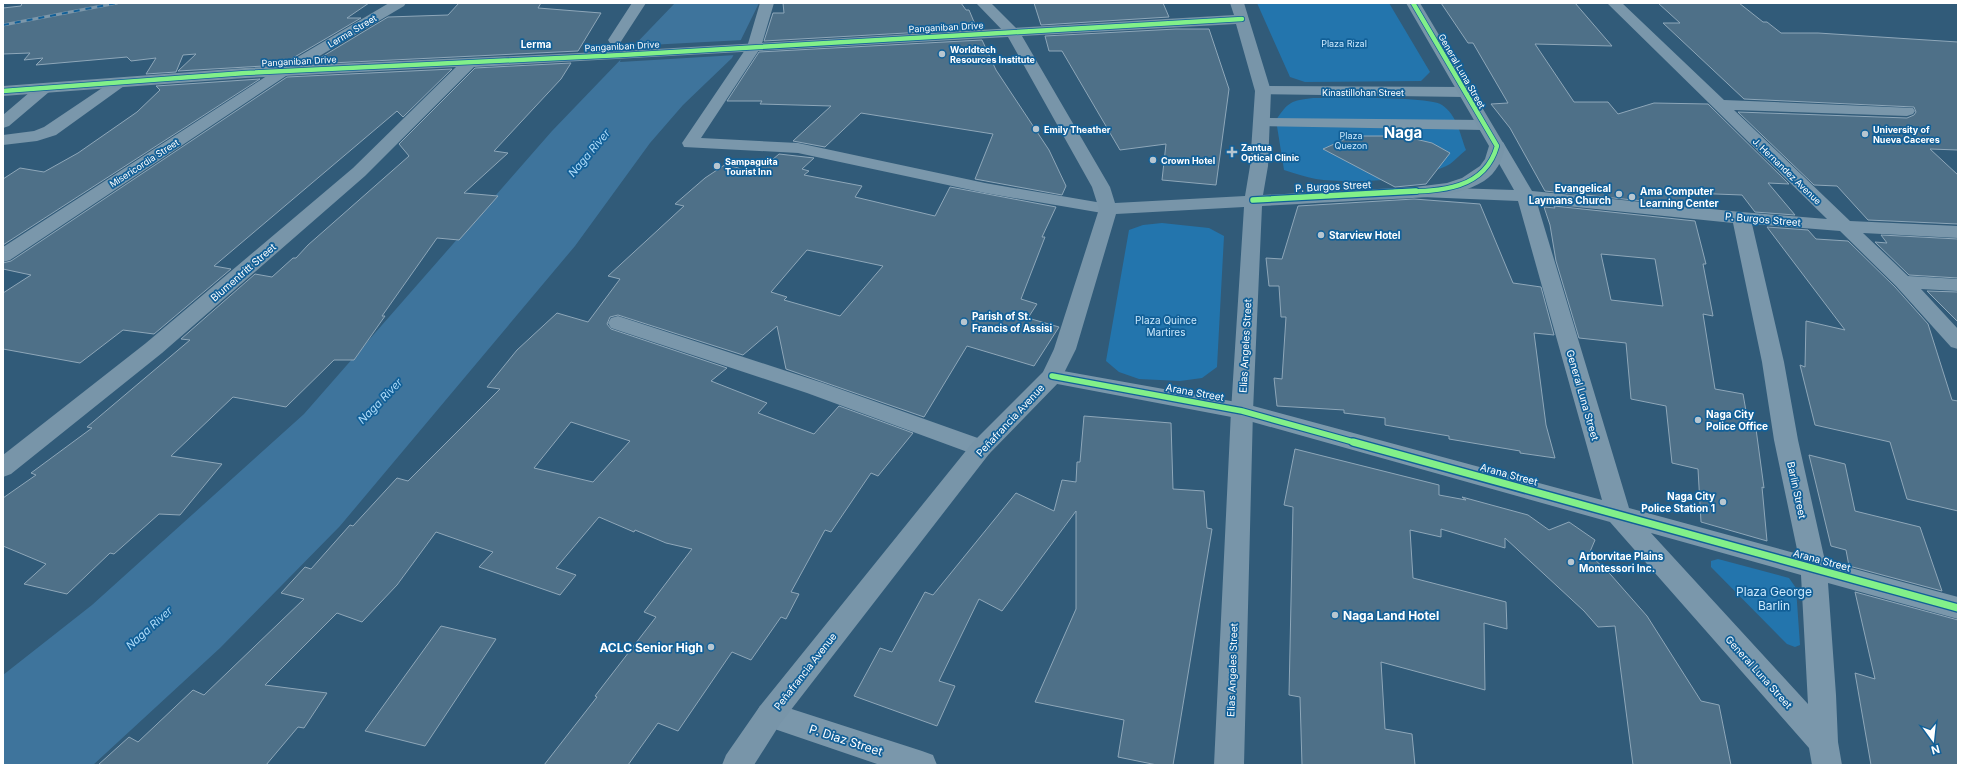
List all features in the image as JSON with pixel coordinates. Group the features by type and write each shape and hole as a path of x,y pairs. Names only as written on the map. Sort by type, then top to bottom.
{"main road":[{"name":"Elias Angeles Street","path":"1229,765 1242,410 1253,200 1259,166 1262,91 1237,3"},
{"name":"General Luna Street","path":"1413,3 1497,146"},
{"name":"Panganiban Drive","path":"3,91 284,70 622,55 1242,19"},
{"path":"1012,32 1101,187 1108,209"},
{"name":"Blumentritt Street","path":"3,468 154,348 359,172 470,62"},
{"path":"1415,192 1446,188 1474,179 1485,172 1494,161 1497,146"},
{"name":"P. Burgos Street","path":"1108,209 1415,192"},
{"name":"Peñafrancia Avenue","path":"737,765 770,715 981,448 1052,376 1065,349 1108,209"}],"street":[{"name":"Lerma Street","path":"284,70 399,3"},
{"path":"615,40 639,3"},
{"path":"767,3 750,47 690,143 798,148 985,188 1108,209"},
{"path":"984,3 1012,32"},
{"name":"J. Hernandez Avenue","path":"1614,3 1843,226 1903,282 1958,342"},
{"name":"Misericordia Street","path":"3,256 284,70"},
{"path":"3,140 37,136 50,131 119,83"},
{"path":"3,123 43,89"},
{"name":"Kinastillohan Street","path":"1262,91 1464,92"},
{"path":"1718,105 1907,111"},
{"path":"1261,123 1484,125"},
{"name":"General Luna Street","path":"1497,146 1526,196 1618,514 1825,754"},
{"name":"P. Burgos Street","path":"1415,192 1526,196 1741,218 1843,226 1958,232"},
{"name":"Barlin Street","path":"1741,218 1773,362 1786,440 1814,568 1825,754"},
{"path":"1903,282 1958,285"},
{"path":"618,323 815,388 981,448"},
{"name":"Arana Street","path":"1052,376 1242,410 1958,608"},
{"name":"P. Diaz Street","path":"770,715 922,765"}],"green space":[{"name":"Plaza Rizal","path":"1257,3 1389,3 1430,72 1421,81 1305,82 1290,77"},
{"name":"Plaza Quezon","path":"1313,98 1380,98 1434,102 1447,109 1455,119 1466,150 1450,164 1437,170 1403,178 1365,181 1330,180 1316,179 1284,170 1276,120 1284,109 1291,103"},
{"name":"Plaza Quince Martires","path":"1162,223 1209,228 1224,236 1217,367 1202,378 1180,381 1139,379 1119,372 1106,361 1129,230 1143,225"},
{"name":"Plaza George Barlin","path":"1718,559 1789,578 1796,588 1800,645 1795,647 1787,644 1711,567 1711,561"}],"water":[{"name":"Naga River","path":"675,3 759,3 732,58 683,105 650,143 575,246 340,526 220,648 93,765 3,765 3,675 92,605 304,414 552,131"}],"pier":[{"path":"743,40 736,55 620,62 622,54 630,46"}],"building":[{"path":"22,3 369,3 347,18 361,18 281,65 178,71 196,54 183,55 176,72 146,74 156,58 131,61 127,57 36,65 43,58 24,60 30,53 3,54 3,8 21,6"},
{"path":"459,3 541,3 538,8 601,13 578,51 310,64 388,17 448,15"},
{"path":"783,3 961,3 966,10 969,10 977,29 764,41 773,13 784,13"},
{"path":"1034,3 1163,3 1169,17 1041,25"},
{"path":"1441,3 1575,3 1612,46 1535,44 1574,102 1608,102 1618,114 1654,103 1708,104 1789,184 1768,183 1795,215 1755,212 1742,195 1689,193 1692,206 1545,191 1510,128 1491,104 1508,103 1473,43 1468,43"},
{"path":"1658,3 1739,3 1763,22 1767,22 1781,33 1818,33 1958,42 1958,150 1930,149 1958,175 1958,224 1868,220 1837,186 1814,185 1738,112 1907,118 1914,115 1916,112 1914,107 1744,99 1663,23 1680,23"},
{"path":"1176,29 1209,29 1229,89 1216,185 1162,180 1166,144 1120,150 1062,51 1049,51 1045,36"},
{"path":"982,40 996,70 1049,150 1066,186 1062,195 975,179 993,134 861,113 825,147 793,141 831,106 760,104 762,101 727,101 759,52"},
{"path":"571,63 561,79 494,151 508,153 464,193 498,196 459,240 437,238 382,316 385,316 354,360 334,360 286,407 233,397 171,456 222,464 180,515 159,514 114,554 110,553 67,594 24,584 46,564 3,546 3,498 36,475 31,473 92,428 87,427 190,340 181,339 255,274 272,277 293,258 296,258 308,245 409,156 399,144 475,68"},
{"path":"452,69 403,117 397,111 214,266 231,269 154,334 123,330 80,363 3,349 3,293 31,275 3,269 3,263 11,261 287,77"},
{"path":"260,79 3,245 3,179 20,168 44,172 78,153 137,112 160,90 156,86"},
{"path":"1352,136 1411,138 1432,143 1450,153 1426,184 1395,187 1323,149"},
{"path":"779,154 814,158 802,169 809,171 804,175 862,186 855,197 935,216 950,187 1056,207 1042,237 1045,237 1021,299 1037,304 1028,318 1059,327 1034,366 967,346 924,417 786,369 777,326 743,355 618,315 610,317 607,324 611,329 727,368 711,381 767,403 758,413 814,434 839,406 913,433 878,476 871,473 831,532 825,530 791,592 799,594 786,619 781,617 751,660 732,652 678,731 658,723 628,765 544,765 597,697 595,696 656,617 644,612 692,549 666,543 635,530 634,532 599,517 556,568 576,575 560,595 479,567 493,552 436,532 397,585 362,622 337,613 265,685 327,693 304,728 298,727 266,765 98,765 129,737 138,742 193,690 204,695 304,599 281,593 305,567 311,569 350,525 353,526 397,478 408,481 500,389 487,387 517,350 557,313 588,322 620,279 608,276 684,206 675,204 705,178 726,164 750,172 766,159 772,160","holes":["807,250 883,266 840,316 784,300 787,297 771,292","571,422 630,441 593,482 534,468"]},
{"path":"1414,199 1480,204 1513,283 1541,287 1554,335 1534,333 1546,425 1555,458 1520,453 1520,451 1449,439 1449,436 1385,425 1385,418 1344,413 1344,410 1277,406 1274,378 1282,379 1286,317 1281,317 1279,286 1269,286 1266,258 1282,259 1298,206"},
{"path":"1554,206 1695,221 1706,264 1703,264 1713,316 1703,314 1715,389 1743,394 1749,428 1756,429 1764,488 1762,487 1767,541 1701,522 1698,469 1672,463 1666,406 1631,399 1626,343 1579,338 1556,261 1550,225 1544,207 1555,208","holes":["1601,254 1655,259 1663,306 1611,300"]},
{"path":"1767,227 1808,230 1816,239 1848,241 1895,287 1928,324 1952,400 1958,401 1958,511 1907,499 1890,442 1815,425 1800,365 1805,367 1806,321 1845,330"},
{"path":"1881,235 1958,239 1958,278 1909,275 1875,242 1887,243"},
{"path":"1927,291 1958,292 1958,322"},
{"path":"1084,416 1171,423 1173,489 1204,491 1207,528 1212,529 1173,765 1157,765 1118,757 1124,720 1035,702 1076,609 1076,511 1002,611 979,599 939,681 955,686 937,726 854,696 880,648 892,652 925,592 933,595 1016,493 1054,511 1062,480 1076,482 1077,462 1080,462"},
{"path":"1295,449 1439,485 1439,495 1466,500 1462,497 1528,515 1549,530 1569,522 1595,540 1589,554 1611,575 1647,616 1701,701 1719,705 1731,765 1633,765 1615,626 1598,627 1584,611 1505,538 1505,548 1441,529 1441,537 1410,530 1413,578 1506,602 1507,629 1484,623 1485,690 1381,662 1385,729 1412,734 1415,765 1302,765 1300,697 1289,695 1293,507 1284,505"},
{"path":"1809,455 1845,464 1855,511 1920,527 1942,591 1849,566 1846,550 1831,546"},
{"path":"1855,592 1958,620 1958,765 1871,765 1855,673 1875,679"},
{"path":"441,626 496,639 425,746 365,731"}],"railway":[{"path":"3,25 117,3"}],"cycle path":[{"path":"1253,200 1441,189 1463,184 1486,170 1492,162 1497,146 1413,3"},
{"path":"3,91 245,73 622,55 1242,19"},
{"path":"1052,376 1242,411 1958,608"}],"place":[{"name":"Worldtech Resources Institute","path":"942,54"},
{"name":"Emily Theather","path":"1036,129"},
{"name":"University of Nueva Caceres","path":"1865,134"},
{"name":"Zantua Optical Clinic","path":"1232,152"},
{"name":"Crown Hotel","path":"1153,160"},
{"name":"Sampaguita Tourist Inn","path":"717,166"},
{"name":"Evangelical Laymans Church","path":"1619,194"},
{"name":"Ama Computer Learning Center","path":"1632,197"},
{"name":"Starview Hotel","path":"1321,235"},
{"name":"Parish of St. Francis of Assisi","path":"964,322"},
{"name":"Naga City Police Office","path":"1698,420"},
{"name":"Naga City Police Station 1","path":"1723,502"},
{"name":"Arborvitae Plains Montessori Inc.","path":"1571,562"},
{"name":"Naga Land Hotel","path":"1335,615"},
{"name":"ACLC Senior High","path":"711,647"}],"district":[{"name":"Lerma","path":"536,44"},
{"name":"Naga","path":"1403,132"}]}
